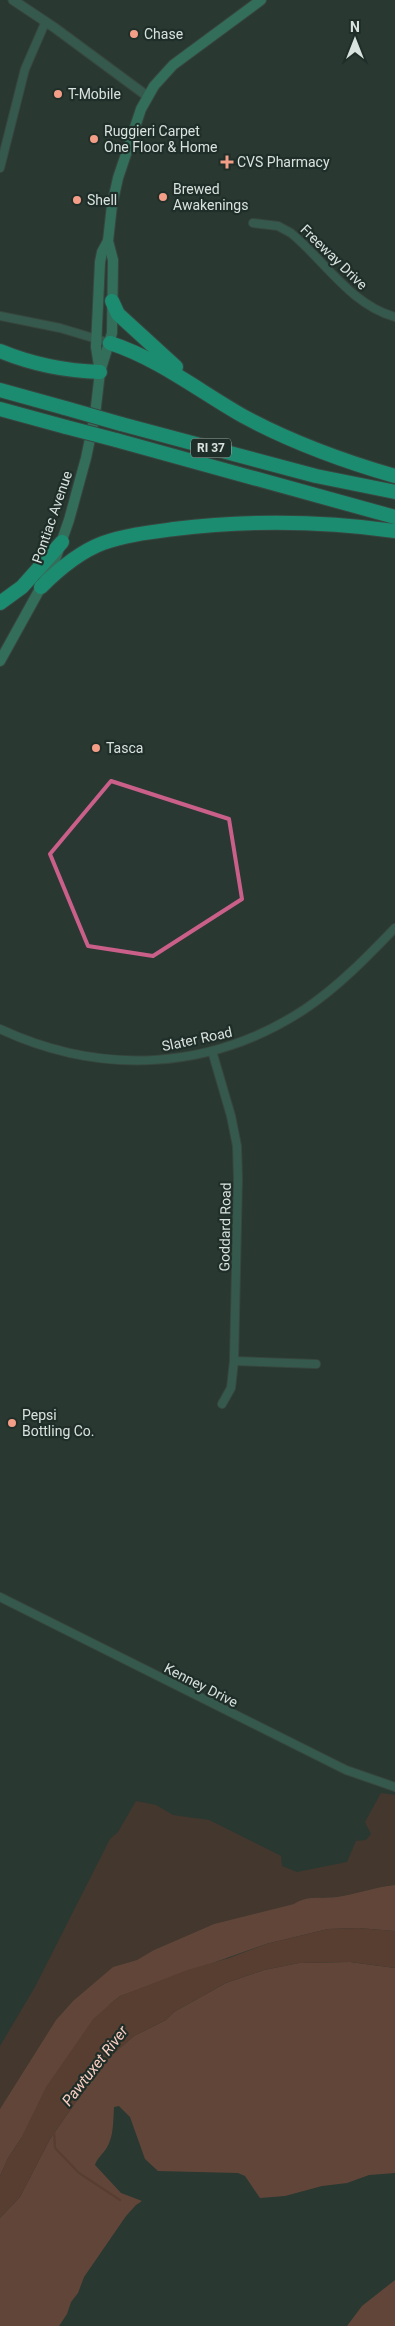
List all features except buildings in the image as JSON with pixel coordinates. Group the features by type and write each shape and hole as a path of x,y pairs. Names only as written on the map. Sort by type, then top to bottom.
{"highway":[{"path":"112,301 115,310 122,318 209,395"},
{"path":"110,343 147,357 262,425 342,459 395,476"},
{"path":"0,351 48,368 66,371 100,372"},
{"name":"RI 37","path":"0,390 324,478 395,492"},
{"name":"RI 37","path":"0,408 395,517"},
{"path":"0,417 66,427"},
{"path":"42,587 67,564 93,548 112,540 163,530 225,524 292,523 395,531"},
{"path":"0,604 22,587 62,542"}],"main road":[{"name":"Pontiac Avenue","path":"100,372 96,339 100,262 102,252 108,241 118,178 147,96 162,76 179,60 261,0"},
{"name":"Pontiac Avenue","path":"0,661 42,587 62,542 89,445 100,372 110,343 113,323 113,255 108,241"}],"street":[{"path":"13,0 44,23 55,28 147,96"},
{"path":"0,168 24,69 44,23"},
{"name":"Freeway Drive","path":"253,223 278,226 292,233 361,300 378,311 395,317"},
{"path":"0,316 60,328 110,343"},
{"name":"Slater Road","path":"0,1028 32,1042 102,1059 149,1061 212,1051 240,1043 263,1033 306,1008 363,962 395,928"},
{"name":"Goddard Road","path":"212,1051 229,1108 237,1146 238,1179 234,1361 231,1388 222,1404"},
{"path":"234,1361 316,1364"},
{"name":"Kenney Drive","path":"0,1597 338,1766 372,1780 395,1786"}],"highlighted area":[{"path":"111,781 229,819 242,899 153,956 88,946 50,854"}],"shaded area":[{"path":"381,1793 395,1795 395,1885 337,1897 305,1899 295,1904 214,1924 154,1950 137,1960 113,1967 73,2001 56,2020 0,2109 0,2046 35,1987 110,1839 118,1832 136,1801 156,1805 173,1815 209,1820 281,1856 282,1866 297,1872 347,1862 356,1841 366,1840 371,1834 365,1822"},
{"path":"395,1885 395,1931 358,1928 328,1929 266,1944 120,1996 110,2004 8,2158 0,2176 0,2109 56,2020 73,2001 113,1967 137,1960 154,1950 214,1924 294,1904 304,1899 337,1897"},
{"path":"350,1962 395,1968 395,2173 369,2175 347,2183 322,2186 285,2196 260,2198 245,2176 238,2173 158,2171 145,2159 130,2117 119,2106 114,2107 113,2129 109,2144 95,2165 121,2193 142,2201 126,2216 84,2277 78,2293 71,2302 67,2314 59,2326 0,2326 0,2218 20,2197 50,2139 104,2062 134,2036 166,2020 174,2012 226,1983 264,1970 299,1963"},
{"path":"395,2280 395,2326 347,2326 362,2306"}],"water":[{"name":"Pawtuxet River","path":"358,1928 395,1931 395,1968 350,1962 299,1963 264,1970 226,1983 174,2012 166,2020 134,2036 104,2062 50,2139 20,2197 0,2218 0,2176 8,2158 20,2140 46,2087 93,2019 110,2004 120,1996 187,1970 229,1958 266,1944 328,1929"}],"waterway":[{"path":"54,2131 55,2148 79,2173 120,2200"}],"place":[{"name":"Chase","path":"134,34"},
{"name":"T-Mobile","path":"58,94"},
{"name":"Ruggieri Carpet One Floor & Home","path":"94,139"},
{"name":"CVS Pharmacy","path":"227,162"},
{"name":"Brewed Awakenings","path":"163,197"},
{"name":"Shell","path":"77,200"},
{"name":"Tasca","path":"96,748"},
{"name":"Pepsi Bottling Co.","path":"12,1423"}]}
